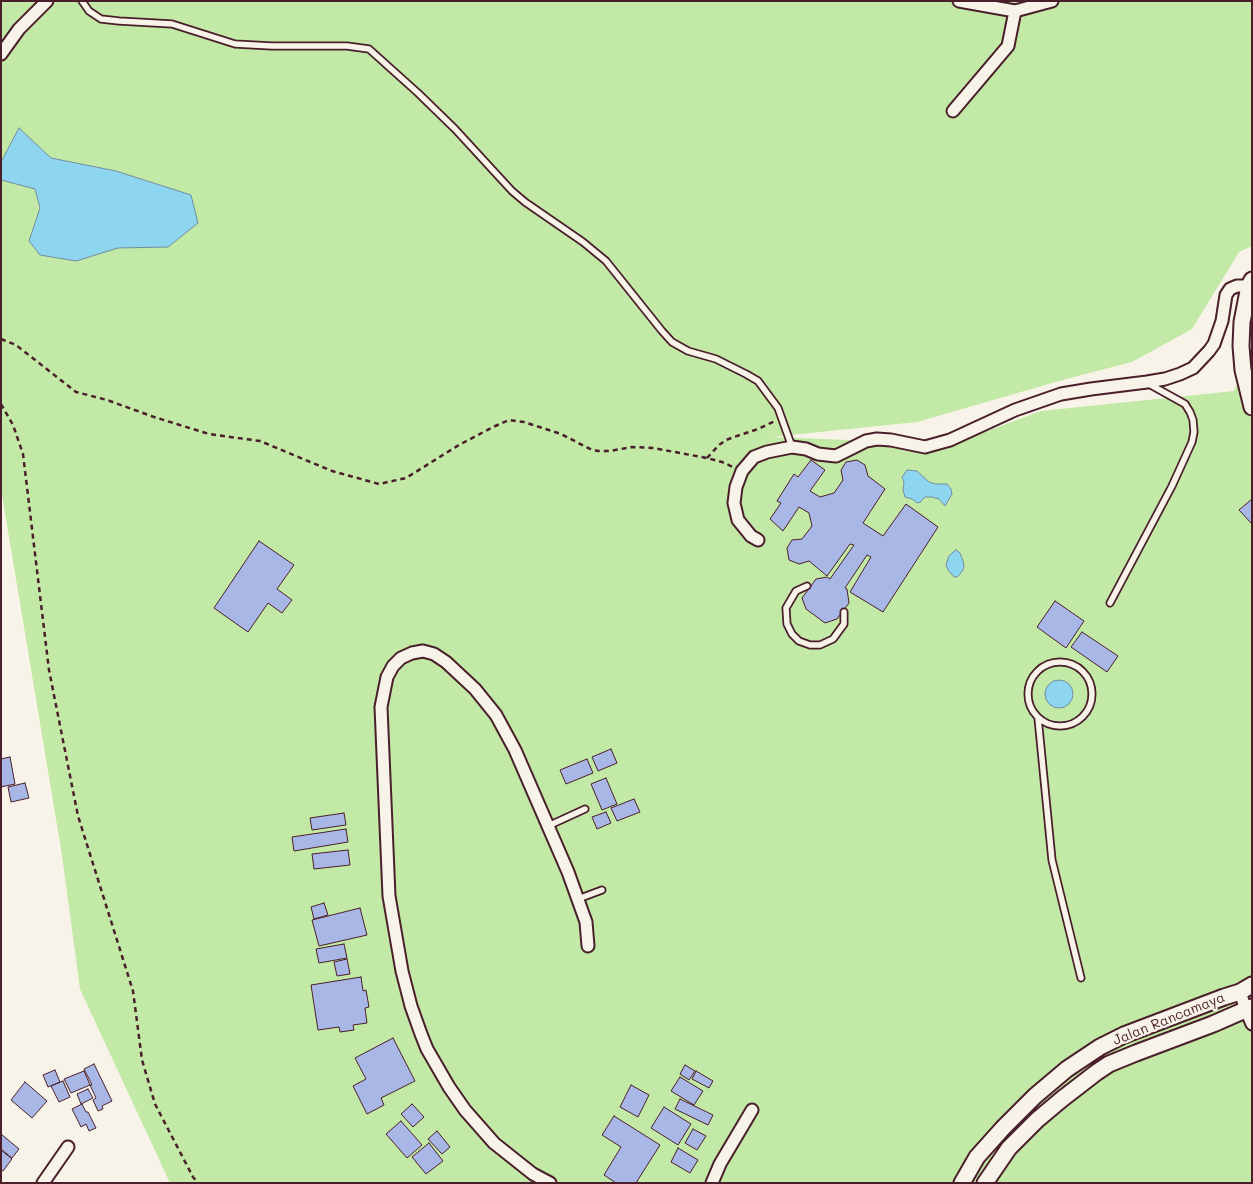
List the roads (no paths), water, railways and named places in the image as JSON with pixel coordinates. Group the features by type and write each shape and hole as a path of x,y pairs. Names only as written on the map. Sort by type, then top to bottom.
{"street":[{"path":"1,54 18,29 48,1"},
{"path":"959,1 1015,11 1052,1"},
{"path":"953,110 1008,46 1015,11"},
{"path":"758,540 751,536 738,520 734,503 736,487 742,471 754,457 767,452 792,447 806,449 818,454 836,456 866,441 877,439 925,447 950,440 1015,410 1061,394 1165,379 1193,368 1209,352 1214,344 1222,320 1226,296 1230,289 1250,283 1242,322 1241,346 1252,407"},
{"path":"550,1183 533,1174 494,1143 465,1110 445,1082 427,1050 411,1006 402,971 389,896 381,707 387,677 393,666 401,658 423,651 434,654 446,662 475,689 496,715 505,729 578,899 586,922 588,946"},
{"path":"1246,988 1250,1014"},
{"name":"Jalan Rancamaya","path":"962,1183 977,1158 1003,1128 1035,1096 1067,1069 1124,1035 1246,988"},
{"name":"Jalan Rancamaya","path":"984,1183 1009,1148 1037,1120 1109,1064 1213,1024 1250,1014"},
{"path":"712,1183 720,1164 752,1110"},
{"path":"43,1183 68,1147"}],"lane":[{"path":"82,1 89,12 101,19 119,22 172,24 235,44 347,46 369,49 456,130 525,202 583,242 606,261 672,342 688,351 716,359 758,381 778,408 792,447"},
{"path":"1110,603 1172,486 1192,442 1194,432 1193,420 1185,404 1147,382"},
{"path":"807,586 796,591 786,608 787,624 792,634 800,641 810,645 820,645 833,639 844,624 844,612"},
{"path":"1038,718 1048,724 1058,726 1069,725 1079,720 1086,712 1091,692 1088,681 1082,672 1064,663 1044,666 1036,672 1028,691 1028,701 1038,718 1052,860 1080,978"},
{"path":"548,826 585,808"},
{"path":"578,899 602,890"}],"water":[{"path":"19,128 51,158 116,171 191,195 198,223 168,247 118,248 76,261 40,255 29,241 40,208 35,189 1,180 1,162"},
{"path":"907,470 917,471 929,482 947,484 952,494 945,506 939,499 932,497 925,497 921,502 917,503 905,497 902,477"},
{"path":"956,550 960,553 964,565 960,574 954,577 946,565 949,556"},
{"path":"1059,680 1069,684 1073,694 1069,704 1059,708 1049,704 1045,694 1049,684"}]}
